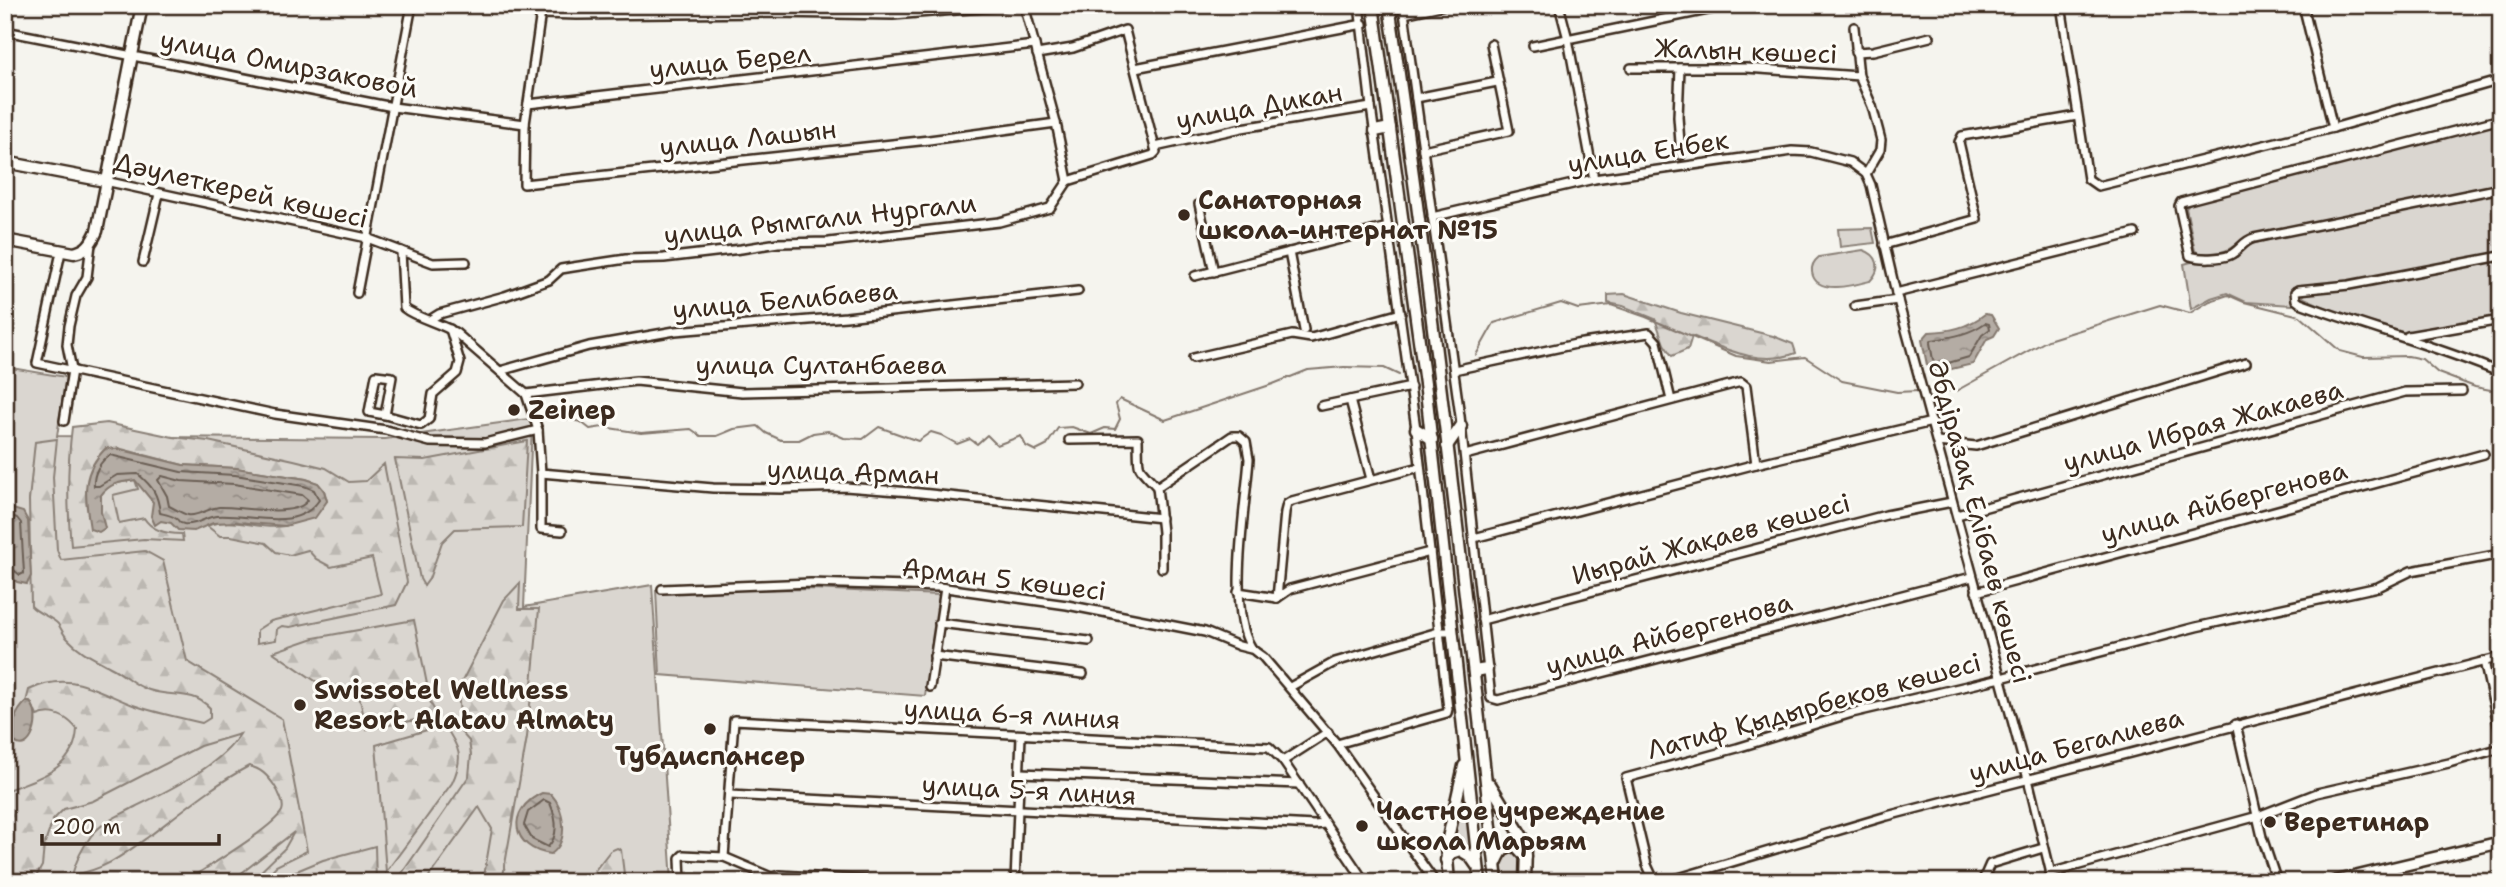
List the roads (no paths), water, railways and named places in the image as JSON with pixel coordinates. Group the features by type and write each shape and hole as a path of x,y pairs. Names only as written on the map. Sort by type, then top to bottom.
{"main road":[{"path":"5,240 61,251 83,251 91,244 97,232 142,5"},
{"path":"1373,5 1432,439 1450,599 1454,653 1451,673 1466,750 1480,882"},
{"path":"1389,5 1447,446 1497,882"},
{"path":"1407,127 1420,125"},
{"path":"1375,131 1390,128"},
{"name":"Дәулеткерей көшесі","path":"5,162 105,181"},
{"path":"1447,446 1461,426"},
{"path":"1416,429 1432,439"},
{"path":"1454,653 1472,650"},
{"path":"1474,671 1487,669"},
{"path":"1449,882 1447,836 1462,780 1466,750"},
{"path":"1486,772 1495,795 1523,838 1526,857 1525,882"},
{"path":"2333,882 2501,842"},
{"path":"1495,863 1503,849 1511,845 1519,848 1526,857"},
{"path":"1447,860 1451,853 1460,850 1470,856 1478,867"}],"street":[{"path":"357,293 412,5"},
{"path":"499,5 576,15 892,15 1022,5 1056,123 1068,181"},
{"path":"576,15 578,5"},
{"path":"810,5 811,14"},
{"path":"1337,744 1447,713 1451,673 1438,632 1416,429 1359,5"},
{"path":"1403,5 1465,455 1487,669"},
{"path":"1404,14 1445,5"},
{"path":"1559,5 1568,39 1594,179"},
{"path":"1533,46 1732,5"},
{"path":"2061,5 2088,179 2098,186 2333,128 2501,80"},
{"path":"2303,5 2333,128"},
{"path":"528,104 543,11"},
{"path":"1135,68 1363,24"},
{"path":"1854,27 1859,76 1872,106 1881,140 1880,150 1866,174"},
{"name":"улица Дикан","path":"1036,50 1073,48 1125,30 1155,147 1156,152 1153,155 1068,181"},
{"name":"улица Омирзаковой","path":"5,31 393,107 526,124"},
{"path":"1855,52 1873,51 1930,37"},
{"path":"1423,150 1509,131 1491,44"},
{"name":"улица Берел","path":"528,104 1036,50"},
{"name":"Жалын көшесі","path":"1631,68 1746,68 1859,76"},
{"path":"1680,68 1678,117 1681,155"},
{"path":"1416,98 1497,82"},
{"name":"улица Лашын","path":"528,104 524,184 929,140 1056,123"},
{"name":"улица Дикан","path":"1155,147 1242,128 1371,107"},
{"path":"1884,245 1977,219 1959,142 1962,136 2077,116"},
{"path":"2501,119 2181,202 2179,206 2190,256 2210,257 2230,255 2242,244 2254,239 2501,188"},
{"name":"улица Енбек","path":"1432,217 1594,179 1792,151 1839,158 1866,174"},
{"name":"Әбдіразақ Елібаев көшесі","path":"1866,174 2028,779 2053,882"},
{"name":"Дәулеткерей көшесі","path":"105,181 367,238 433,263 466,262"},
{"name":"улица Рымгали Нургали","path":"431,319 439,314 505,296 549,280 561,269 626,259 702,254 778,243 829,242 999,222 1050,208 1068,181"},
{"path":"143,262 159,194"},
{"path":"1199,204 1214,272"},
{"path":"1195,276 1388,227"},
{"path":"1855,306 2135,233"},
{"path":"64,421 72,370 67,345 69,326 76,296 87,277 91,244"},
{"path":"61,251 37,363 275,414 386,430 430,442 485,443 538,430"},
{"path":"401,251 404,308 450,328 526,394 538,430 542,473 541,529 562,531"},
{"path":"1288,252 1304,330"},
{"path":"2501,256 2381,280 2295,292 2296,300 2300,303 2406,337 2501,373"},
{"name":"улица Белибаева","path":"500,372 589,346 675,331 846,317 1078,290"},
{"path":"1193,358 1292,335 1311,338 1401,313"},
{"path":"2406,337 2501,320"},
{"path":"385,415 392,377 376,374 369,412 421,425 429,419 433,394 457,373 460,362 450,328"},
{"path":"1454,370 1576,344 1649,333 1657,342 1671,400"},
{"path":"1937,442 1976,446 2246,363"},
{"name":"улица Султанбаева","path":"526,394 636,381 742,391 1074,383"},
{"path":"1465,455 1744,383 1756,464"},
{"path":"1321,406 1410,387"},
{"name":"улица Ибрая Жакаева","path":"1957,515 2405,392 2462,391"},
{"path":"1350,400 1371,479"},
{"path":"1474,538 1756,464 1932,422"},
{"path":"1157,487 1233,436 1239,436 1246,442 1249,459 1238,592 1251,649 1263,657 1328,732 1435,882"},
{"path":"1069,440 1138,439 1138,463 1141,473 1157,487 1162,568"},
{"name":"улица Айбергенова","path":"1976,592 2484,454"},
{"path":"1277,598 1287,505 1292,501 1420,467"},
{"name":"улица Арман","path":"542,473 713,488 845,487 1161,518"},
{"name":"Иырай Жақаев көшесі","path":"1482,620 1886,515 1952,502"},
{"path":"1238,592 1277,598 1290,589 1430,552"},
{"name":"Латиф Қыдырбеков көшесі","path":"1655,882 1647,865 1626,778 1852,713 2001,678 2216,622 2378,587 2411,571 2501,554"},
{"name":"улица Айбергенова","path":"1487,669 1491,698 1497,700 1972,577"},
{"name":"Арман 5 көшесі","path":"662,589 811,583 945,588 1067,604 1205,632 1251,649"},
{"path":"930,687 945,588"},
{"path":"939,623 1089,641"},
{"path":"1290,687 1335,662 1438,632 1451,632"},
{"path":"934,656 1083,674"},
{"name":"улица Бегалиева","path":"1665,882 1887,816 2501,657"},
{"path":"2484,661 2501,738"},
{"name":"улица 6-я линия","path":"730,794 734,720 1269,747 1283,761"},
{"path":"2236,724 2277,882"},
{"path":"1328,732 1283,761 1365,882"},
{"path":"1015,882 1021,736"},
{"path":"2050,873 2258,816 2317,793 2449,763 2501,748"},
{"path":"1020,773 1299,784"},
{"path":"724,857 730,794"},
{"name":"улица 5-я линия","path":"730,794 1325,824"},
{"path":"1978,882 1983,880 1990,864 2043,848"},
{"path":"681,882 680,858 683,855 724,857 772,880 780,875 904,882"}],"water":[{"path":"1985,314 1991,315 1999,328 1994,336 1987,339 1973,364 1939,372 1927,365 1922,340 1929,332 1958,328"},
{"path":"106,448 183,465 236,468 306,479 318,483 327,501 315,518 285,526 236,522 213,523 194,531 178,530 171,523 161,521 155,525 151,516 153,502 135,480 120,482 101,495 105,528 99,532 90,529 86,486 92,467"},
{"path":"6,507 23,512 28,521 31,576 27,584 17,582 8,574 5,550"},
{"path":"26,702 30,702 34,708 35,725 30,739 25,744 19,744 13,741 13,725 16,715"},
{"path":"542,793 551,794 562,816 561,841 551,854 528,845 518,828 522,809"}],"waterway":[{"path":"1928,391 1956,391 2048,340 2160,305 2190,313 2210,301 2228,295 2244,302 2300,316 2340,351 2363,357 2408,356 2422,359 2438,373 2475,387 2501,392"},
{"path":"1476,355 1494,323 1561,303 1578,309 1611,305 1646,317 1736,356 1771,361 1805,357 1842,381 1897,392 1918,391"},
{"path":"542,414 581,422 590,429 603,427 641,433 691,429 701,436 717,436 734,429 758,426 781,440 799,440 813,433 828,431 844,438 863,439 879,427 918,441 931,432 957,444 970,439 977,444 987,435 997,445 1021,436 1026,446 1036,451 1046,446 1058,428 1072,427 1091,434 1105,428 1115,429 1120,419 1116,404 1120,399 1165,420 1308,370 1384,368 1399,375"}],"place":[{"name":"Санаторная школа-интернат №15","path":"1184,215"},
{"name":"Zeinep","path":"514,410"},
{"name":"Swissotel Wellness Resort Alatau Almaty","path":"300,705"},
{"name":"Тубдиспансер","path":"710,729"},
{"name":"Веретинар","path":"2270,822"},
{"name":"Частное учреждение школа Марьям","path":"1362,826"}]}
